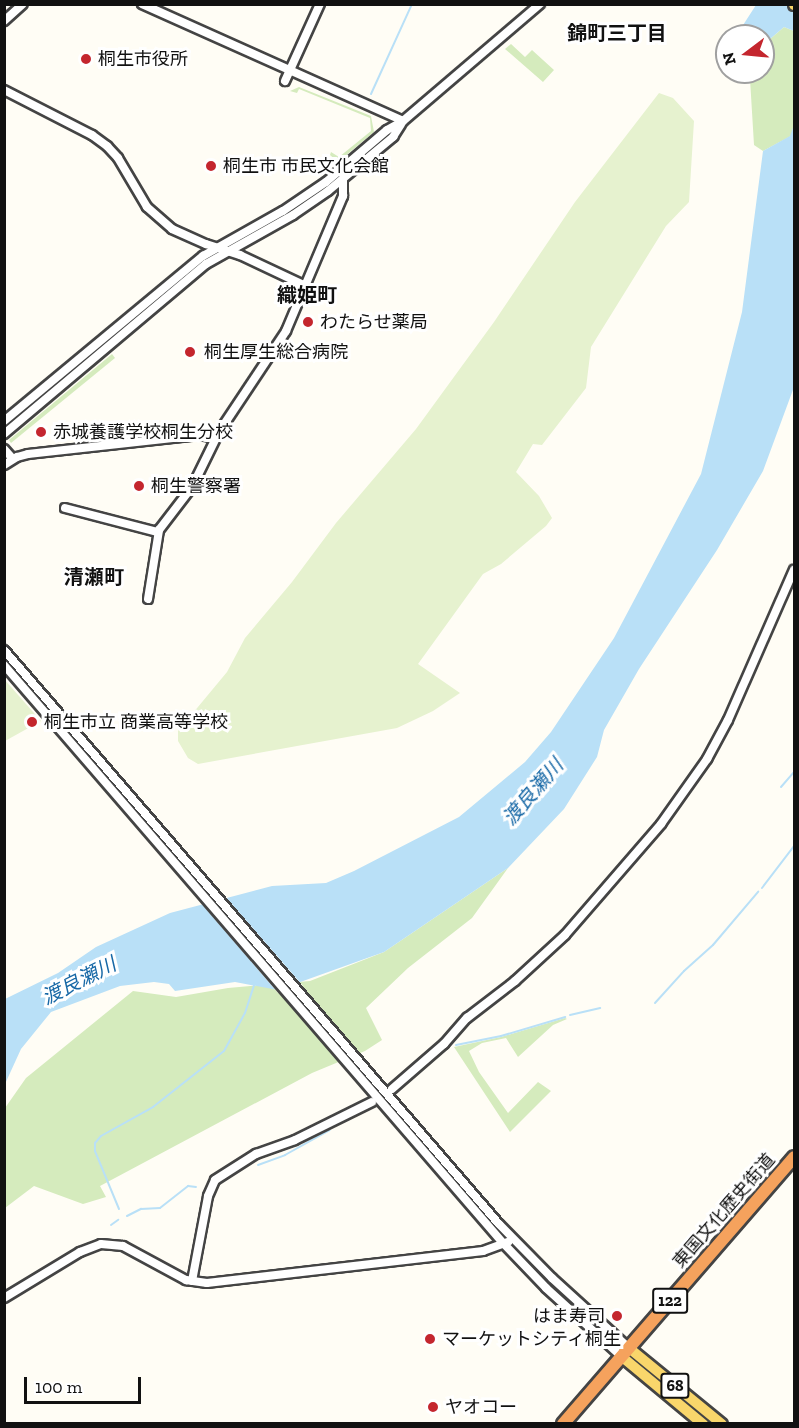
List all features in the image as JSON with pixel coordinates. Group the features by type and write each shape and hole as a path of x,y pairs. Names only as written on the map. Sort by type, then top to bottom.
{"highway":[{"name":"東国文化歴史街道","path":"563,1424 795,1156"}],"main road":[{"name":"68","path":"625,1352 703,1424"},
{"name":"68","path":"625,1352 722,1424"}],"street":[{"path":"4,21 23,4"},
{"path":"142,4 287,76 403,121"},
{"path":"287,76 320,4"},
{"path":"4,421 200,259 305,197 387,130 403,121 540,4"},
{"path":"4,90 102,141 118,158 142,201 157,218 181,234 229,251 306,286"},
{"path":"4,434 206,264 294,215 343,179 393,137 403,121"},
{"path":"148,599 158,532 192,487 216,438 286,331 343,196 343,179"},
{"path":"4,465 28,454 57,450 200,435 216,438"},
{"path":"4,449 13,459"},
{"path":"65,508 158,532"},
{"path":"392,1089 444,1044 467,1018 515,981 565,935 661,824 707,759 728,720 795,570"},
{"path":"4,650 371,1083 504,1244 546,1288 625,1352"},
{"path":"4,665 371,1083 513,1239 625,1352"},
{"path":"192,1281 208,1196 215,1180 250,1157 295,1140 372,1102"},
{"path":"4,1298 80,1252 101,1244 123,1246 192,1281 215,1283 488,1250 513,1239"}],"green space":[{"path":"784,27 794,31 794,125 791,136 763,151 754,145 750,84 775,84 775,35"},
{"path":"511,44 525,57 532,50 554,70 543,82 505,49"},
{"path":"299,87 371,116 374,132 338,162 330,155 331,152 339,157 371,131 370,118 299,89 297,93 290,91"},
{"path":"659,93 673,98 694,121 689,202 666,226 591,347 586,388 542,445 533,444 516,472 539,496 552,518 546,526 501,564 483,574 418,664 460,693 433,711 397,728 198,764 188,758 178,741 178,731 227,672 245,638 292,582 336,523 416,429 494,322 575,202"},
{"path":"112,354 115,358 11,443 9,440"},
{"path":"4,679 41,721 5,741 4,741"},
{"path":"508,868 472,918 408,968 366,1008 382,1040 365,1051 312,1073 100,1186 106,1197 83,1204 34,1186 5,1208 5,1108 26,1078 133,991 176,997 228,988 310,981 384,952"},
{"path":"567,1019 553,1025 518,1057 506,1038 482,1043 469,1051 479,1072 508,1113 538,1082 551,1091 510,1132 454,1047 501,1037"}],"water":[{"path":"756,5 794,5 794,31 784,27 775,35 775,24 744,24"},
{"name":"渡良瀬川","path":"794,125 794,387 763,471 717,550 639,669 604,730 597,757 564,809 508,868 384,952 278,990 235,982 175,991 169,984 154,982 120,986 51,1012 21,1049 5,1084 5,999 58,973 96,947 170,913 272,886 326,883 354,871 459,817 525,762 551,732 614,638 701,474 742,312 763,151 790,136"}],"pier":[{"path":"224,895 303,986 278,993 200,902"}],"waterway":[{"path":"371,94 412,4"},
{"path":"781,787 794,772"},
{"path":"762,888 794,846"},
{"path":"655,1003 684,971 713,945 758,892"},
{"path":"119,1209 95,1151 95,1143 101,1136 153,1107 224,1051 245,1013 255,982"},
{"path":"570,1015 600,1008"},
{"path":"456,1045 501,1036 565,1017"},
{"path":"258,1165 285,1155 330,1130"},
{"path":"127,1216 141,1209 160,1208 188,1186 196,1187"},
{"path":"111,1225 118,1220"}],"place":[{"name":"桐生市役所","path":"86,59"},
{"name":"桐生市 市民文化会館","path":"211,166"},
{"name":"わたらせ薬局","path":"308,322"},
{"name":"桐生厚生総合病院","path":"190,352"},
{"name":"赤城養護学校桐生分校","path":"41,432"},
{"name":"桐生警察署","path":"139,486"},
{"name":"桐生市立 商業高等学校","path":"32,722"},
{"name":"はま寿司","path":"617,1316"},
{"name":"マーケットシティ桐生","path":"430,1339"},
{"name":"ヤオコー","path":"433,1407"}],"district":[{"name":"錦町三丁目","path":"617,33"},
{"name":"織姫町","path":"307,295"},
{"name":"清瀬町","path":"94,577"}]}
